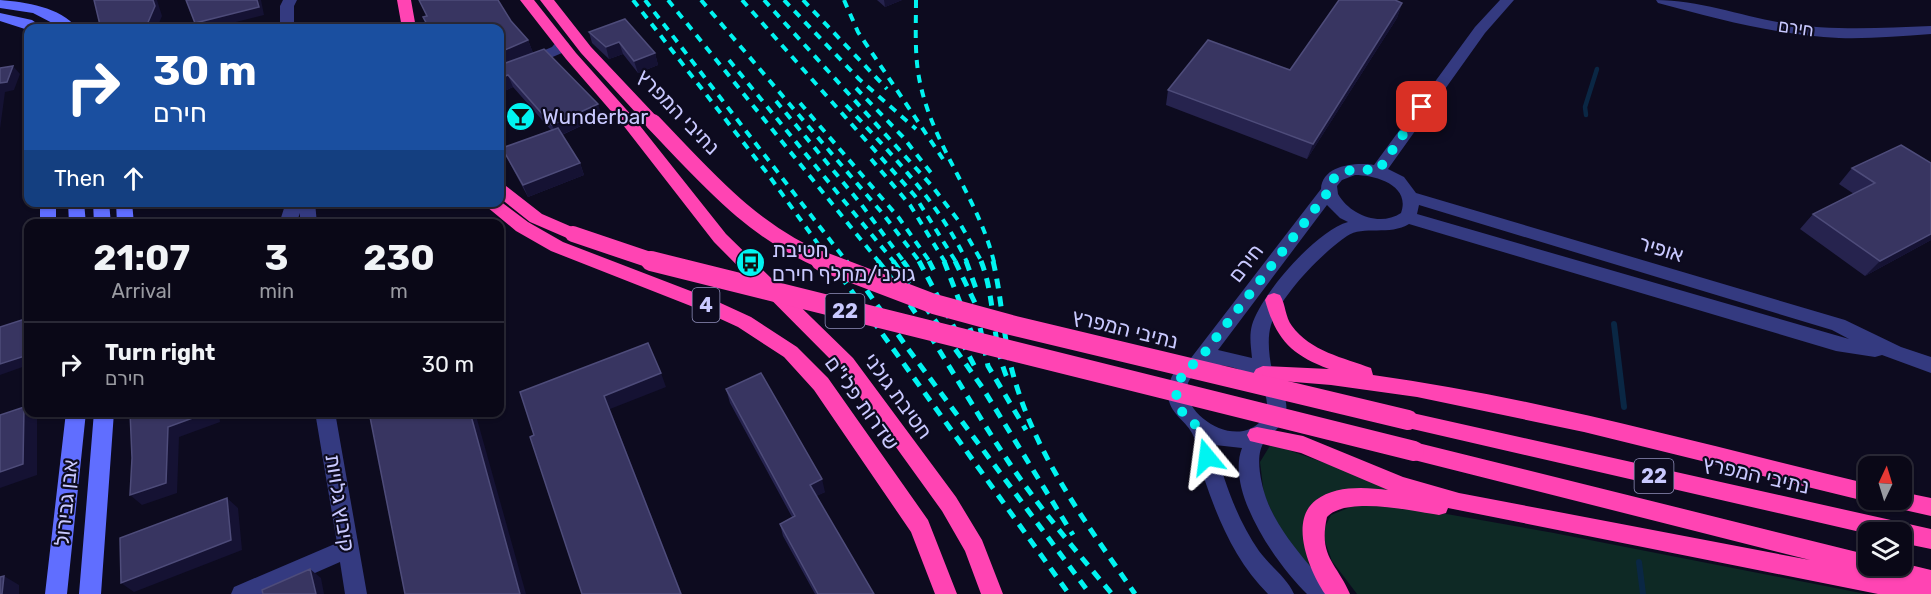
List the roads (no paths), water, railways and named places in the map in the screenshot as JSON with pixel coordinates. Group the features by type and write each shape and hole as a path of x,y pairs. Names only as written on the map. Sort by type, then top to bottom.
{"highway":[{"path":"404,0 408,24"},
{"name":"חטיבת גולני","path":"527,0 628,121 720,238 846,363 949,504 974,547 992,594"},
{"name":"נתיבי המפרץ","path":"547,0 586,50 652,122 738,209 770,234 810,256 880,285 934,304 1011,325 1408,420 1858,523"},
{"name":"22","path":"504,193 536,218 573,234 686,271 1858,562"},
{"name":"שדרות פלי\"ם","path":"495,207 537,239 726,314 780,344 803,363 822,384 920,527 946,594"},
{"path":"1274,300 1284,329 1297,343 1327,361 1417,389"},
{"path":"1263,374 1331,377 1417,389 1584,424 1858,490"},
{"path":"1257,435 1303,445 1431,494 1561,523 1931,594"},
{"path":"1339,594 1319,562 1313,536 1315,518 1324,506 1341,500 1364,497 1392,499 1561,523"},
{"path":"1912,503 1931,507"},
{"name":"נתיבי המפרץ","path":"1912,535 1931,539"},
{"name":"22","path":"1912,575 1931,580"}],"street":[{"path":"1378,171 1480,30 1507,0"},
{"name":"חירם","path":"1663,0 1715,14 1806,30 1862,34 1931,30"},
{"path":"286,2 286,24"},
{"path":"0,4 37,10 55,16 65,24"},
{"path":"0,17 29,24"},
{"path":"504,72 557,50 562,44"},
{"path":"1263,374 1260,341 1262,324 1274,300 1289,281 1343,230 1356,226 1377,226 1389,225 1406,217 1411,211 1411,197 1399,182 1378,171 1353,169 1343,172 1330,184 1328,192 1332,201 1344,214 1363,223 1377,226"},
{"name":"חירם","path":"1199,360 1328,192"},
{"name":"אופיר","path":"1411,197 1838,325 1894,352 1931,365"},
{"name":"אופיר","path":"1406,217 1836,344 1894,352"},
{"path":"1225,357 1245,363 1263,374 1273,387 1278,401 1276,415 1269,426 1257,435 1244,439 1229,439 1201,430 1188,419 1179,406 1176,392 1179,379 1187,368 1199,360 1225,357"},
{"name":"אבן גבירול","path":"56,594 75,417"},
{"name":"אבן גבירול","path":"90,594 104,417"},
{"name":"קיבוץ גלויות","path":"326,417 346,549 356,594"},
{"path":"1201,430 1207,457 1232,525 1251,557 1283,594"},
{"path":"1257,435 1251,445 1250,453 1253,488 1266,521 1285,555 1322,594"},
{"path":"242,594 346,549"}],"waterway":[{"path":"1586,115 1585,107 1597,69"},
{"path":"1614,324 1624,407"},
{"path":"1639,562 1643,594"}],"railway":[{"path":"633,0 767,173 831,262"},
{"path":"645,0 847,262"},
{"path":"668,0 879,262"},
{"path":"701,0 883,214 920,262"},
{"path":"742,0 915,196 956,262"},
{"path":"764,0 932,186 958,220 982,262"},
{"path":"784,0 859,79 916,129"},
{"path":"803,0 887,89"},
{"path":"844,0 858,32 943,159"},
{"path":"916,0 917,66 921,87 936,131 978,217 994,262"},
{"path":"729,60 894,262"},
{"path":"856,88 903,137 935,178"},
{"path":"776,101 861,204 904,262"},
{"path":"800,103 899,218 930,262"},
{"path":"846,105 928,198 967,262"},
{"path":"871,159 910,205 945,262"},
{"path":"830,261 1069,594"},
{"path":"846,261 906,346 1090,594"},
{"path":"878,261 930,335 993,439 1022,481 1112,594"},
{"path":"893,261 982,387 1073,535"},
{"path":"903,261 908,268"},
{"path":"919,261 975,367"},
{"path":"929,261 934,271"},
{"path":"944,261 974,339"},
{"path":"955,261 975,303 988,366 1026,430"},
{"path":"966,261 978,294"},
{"path":"981,261 986,275 999,351 1008,380"},
{"path":"993,261 1013,374 1035,434 1065,489 1135,594"}],"place":[{"name":"Wunderbar","path":"521,117"},
{"name":"חטיבת גולני/מחלף חירם","path":"751,262"}]}
